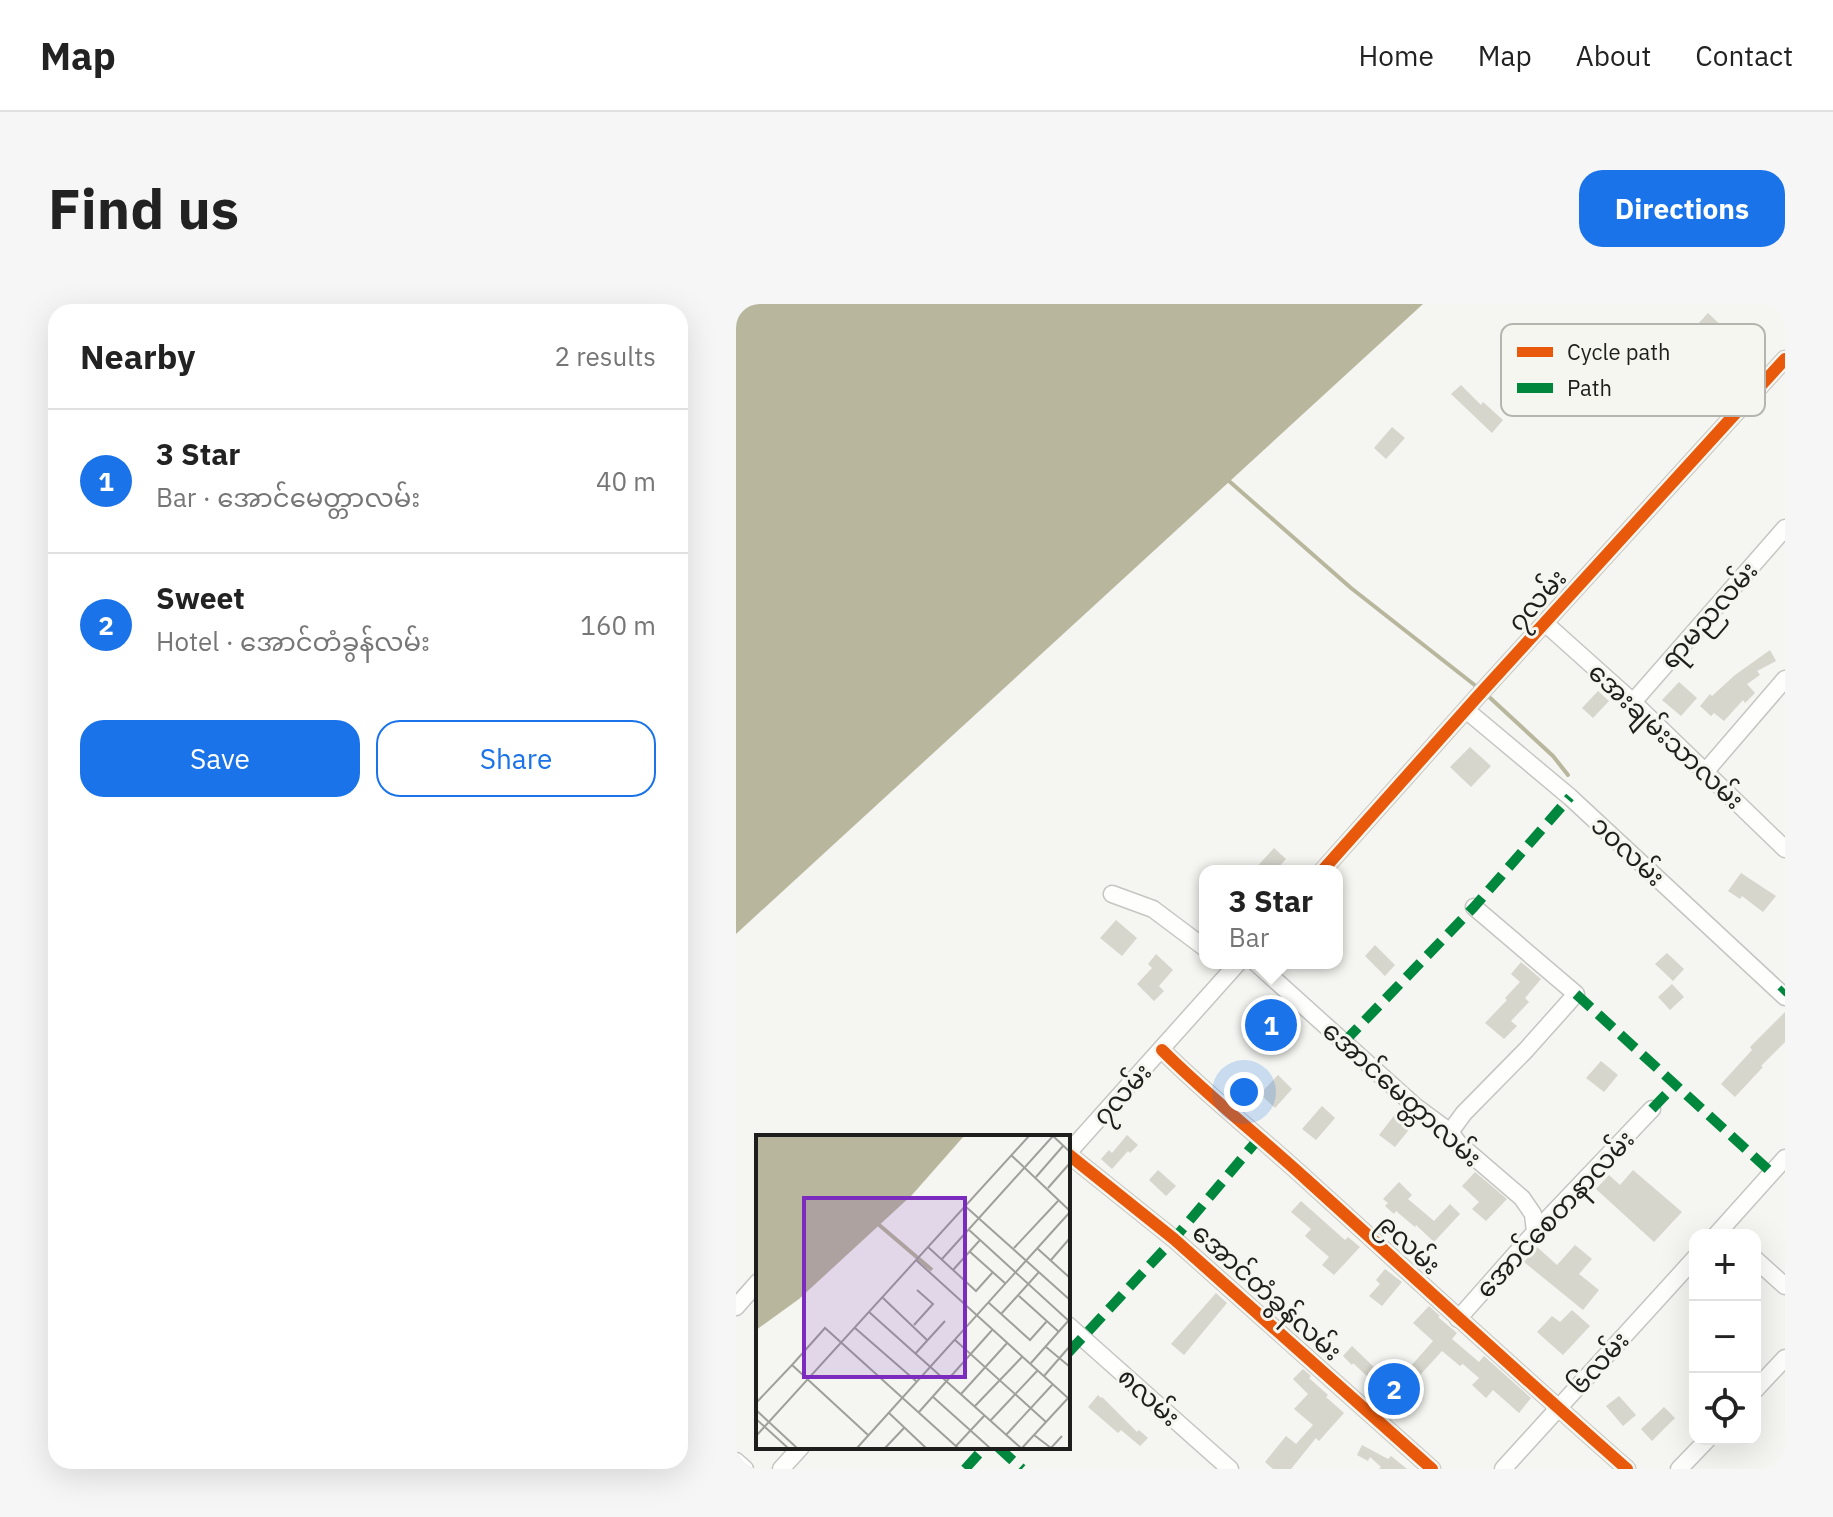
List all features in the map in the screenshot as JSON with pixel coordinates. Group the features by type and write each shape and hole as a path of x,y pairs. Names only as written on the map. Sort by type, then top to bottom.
{"street":[{"name":"၇လမ်း","path":"1765,381 1785,359"},
{"name":"၇လမ်း","path":"1327,865 1734,416"},
{"name":"ရာမညလမ်း","path":"1633,702 1785,528"},
{"name":"အေးချမ်းသာလမ်း","path":"1546,624 1633,702 1785,849"},
{"path":"1705,772 1785,679"},
{"name":"၁၀လမ်း","path":"1466,710 1570,797 1785,997"},
{"path":"1112,894 1153,909 1199,944"},
{"path":"1450,1132 1464,1113 1576,994 1474,907"},
{"name":"၇လမ်း","path":"1070,1152 1162,1050 1229,969"},
{"name":"အောင်မေတ္တာလမ်း","path":"1263,969 1522,1198 1533,1214 1535,1232"},
{"name":"၉လမ်း","path":"1162,1050 1195,1083 1308,1180 1627,1469"},
{"name":"အောင်စေတနာလမ်း","path":"1458,1319 1535,1232 1652,1109"},
{"name":"အောင်တံခွန်လမ်း","path":"1070,1156 1174,1239 1432,1469"},
{"path":"1725,1229 1785,1158"},
{"path":"1761,1264 1785,1286"},
{"name":"၆လမ်း","path":"1503,1469 1689,1265"},
{"path":"736,1307 756,1284"},
{"name":"၈လမ်း","path":"1070,1327 1230,1469"},
{"path":"1761,1384 1785,1358"},
{"path":"1679,1469 1702,1445"},
{"path":"781,1469 799,1449"},
{"path":"736,1461 745,1469"}],"shaded area":[{"path":"736,304 1423,304 736,934"}],"building":[{"path":"1708,313 1720,324 1698,324"},
{"path":"1461,385 1481,405 1483,402 1503,420 1492,433 1451,394"},
{"path":"1392,427 1405,438 1386,459 1374,448"},
{"path":"1770,650 1776,661 1757,671 1760,675 1747,684 1755,693 1745,703 1743,700 1724,721 1714,713 1711,716 1700,706 1710,694 1712,696"},
{"path":"1679,682 1697,698 1681,716 1662,700"},
{"path":"1598,691 1609,701 1593,718 1582,708"},
{"path":"1470,747 1491,766 1471,787 1450,767"},
{"path":"1274,848 1286,859 1280,865 1258,865"},
{"path":"1741,873 1776,896 1763,912 1742,896 1740,899 1728,891"},
{"path":"1116,920 1137,938 1122,956 1100,938"},
{"path":"1375,945 1395,965 1385,976 1365,956"},
{"path":"1667,953 1684,969 1673,981 1655,964"},
{"path":"1156,954 1173,970 1159,986 1164,991 1154,1001 1137,984 1152,968 1148,964"},
{"path":"1521,962 1541,979 1525,998 1529,1002 1511,1021 1517,1026 1504,1039 1485,1023 1520,982 1511,974"},
{"path":"1672,984 1684,997 1670,1010 1658,997"},
{"path":"1785,1012 1785,1042 1735,1097 1721,1084 1752,1050 1750,1047"},
{"path":"1601,1061 1618,1075 1604,1092 1586,1078"},
{"path":"1278,1075 1292,1089 1275,1108 1260,1094"},
{"path":"1322,1106 1335,1118 1316,1140 1302,1129"},
{"path":"1400,1108 1416,1121 1395,1147 1379,1135"},
{"path":"1127,1135 1138,1145 1112,1169 1101,1159 1109,1150 1112,1153"},
{"path":"1158,1170 1176,1186 1166,1196 1149,1180"},
{"path":"1633,1170 1682,1212 1654,1242 1596,1189 1609,1175 1620,1185"},
{"path":"1475,1172 1507,1199 1486,1221 1472,1209 1479,1202 1462,1186"},
{"path":"1399,1182 1412,1195 1408,1199 1434,1221 1450,1204 1460,1214 1434,1242 1416,1225 1385,1206 1388,1203 1383,1199"},
{"path":"1301,1201 1345,1240 1348,1237 1360,1247 1334,1275 1322,1265 1329,1257 1305,1236 1311,1229 1291,1212"},
{"path":"1575,1245 1592,1259 1579,1274 1599,1290 1583,1310 1524,1262 1537,1247 1557,1265"},
{"path":"1385,1269 1402,1282 1382,1306 1369,1296 1380,1284 1376,1280"},
{"path":"1216,1293 1227,1303 1184,1355 1171,1344"},
{"path":"1429,1306 1457,1333 1452,1339 1479,1362 1484,1356 1531,1398 1519,1413 1493,1390 1486,1398 1472,1385 1479,1378 1442,1351 1411,1385 1402,1376 1433,1341 1413,1323"},
{"path":"1572,1310 1590,1326 1563,1355 1537,1332 1552,1316 1560,1322"},
{"path":"1352,1346 1379,1372 1371,1380 1343,1356"},
{"path":"1303,1369 1344,1413 1319,1441 1316,1438 1291,1469 1273,1469 1265,1462 1286,1436 1296,1444 1313,1425 1294,1409 1308,1394 1293,1379"},
{"path":"1098,1395 1137,1432 1139,1430 1148,1438 1140,1446 1121,1430 1118,1433 1088,1407"},
{"path":"1619,1396 1636,1415 1623,1426 1606,1406"},
{"path":"1664,1407 1675,1418 1652,1441 1641,1429"},
{"path":"1362,1445 1388,1459 1391,1456 1407,1469 1379,1469 1381,1467 1370,1457 1368,1461 1357,1455"}],"waterway":[{"path":"1229,481 1351,588 1481,690"},
{"path":"1487,695 1553,756 1568,775"}],"marked path":[{"path":"1344,1042 1474,907 1570,797"},
{"path":"1781,993 1785,989"},
{"path":"1576,994 1772,1173"},
{"path":"1652,1109 1675,1085"},
{"path":"1070,1351 1174,1239 1260,1137"},
{"path":"965,1469 983,1449"},
{"path":"1000,1449 1022,1469"}],"cycle path":[{"path":"1765,381 1785,359"},
{"path":"1327,865 1733,416"},
{"path":"1162,1050 1627,1469"},
{"path":"1070,1156 1174,1239 1432,1469"}],"place":[{"name":"3 Star","path":"1271,1025"},
{"name":"Sweet","path":"1394,1389"}]}
